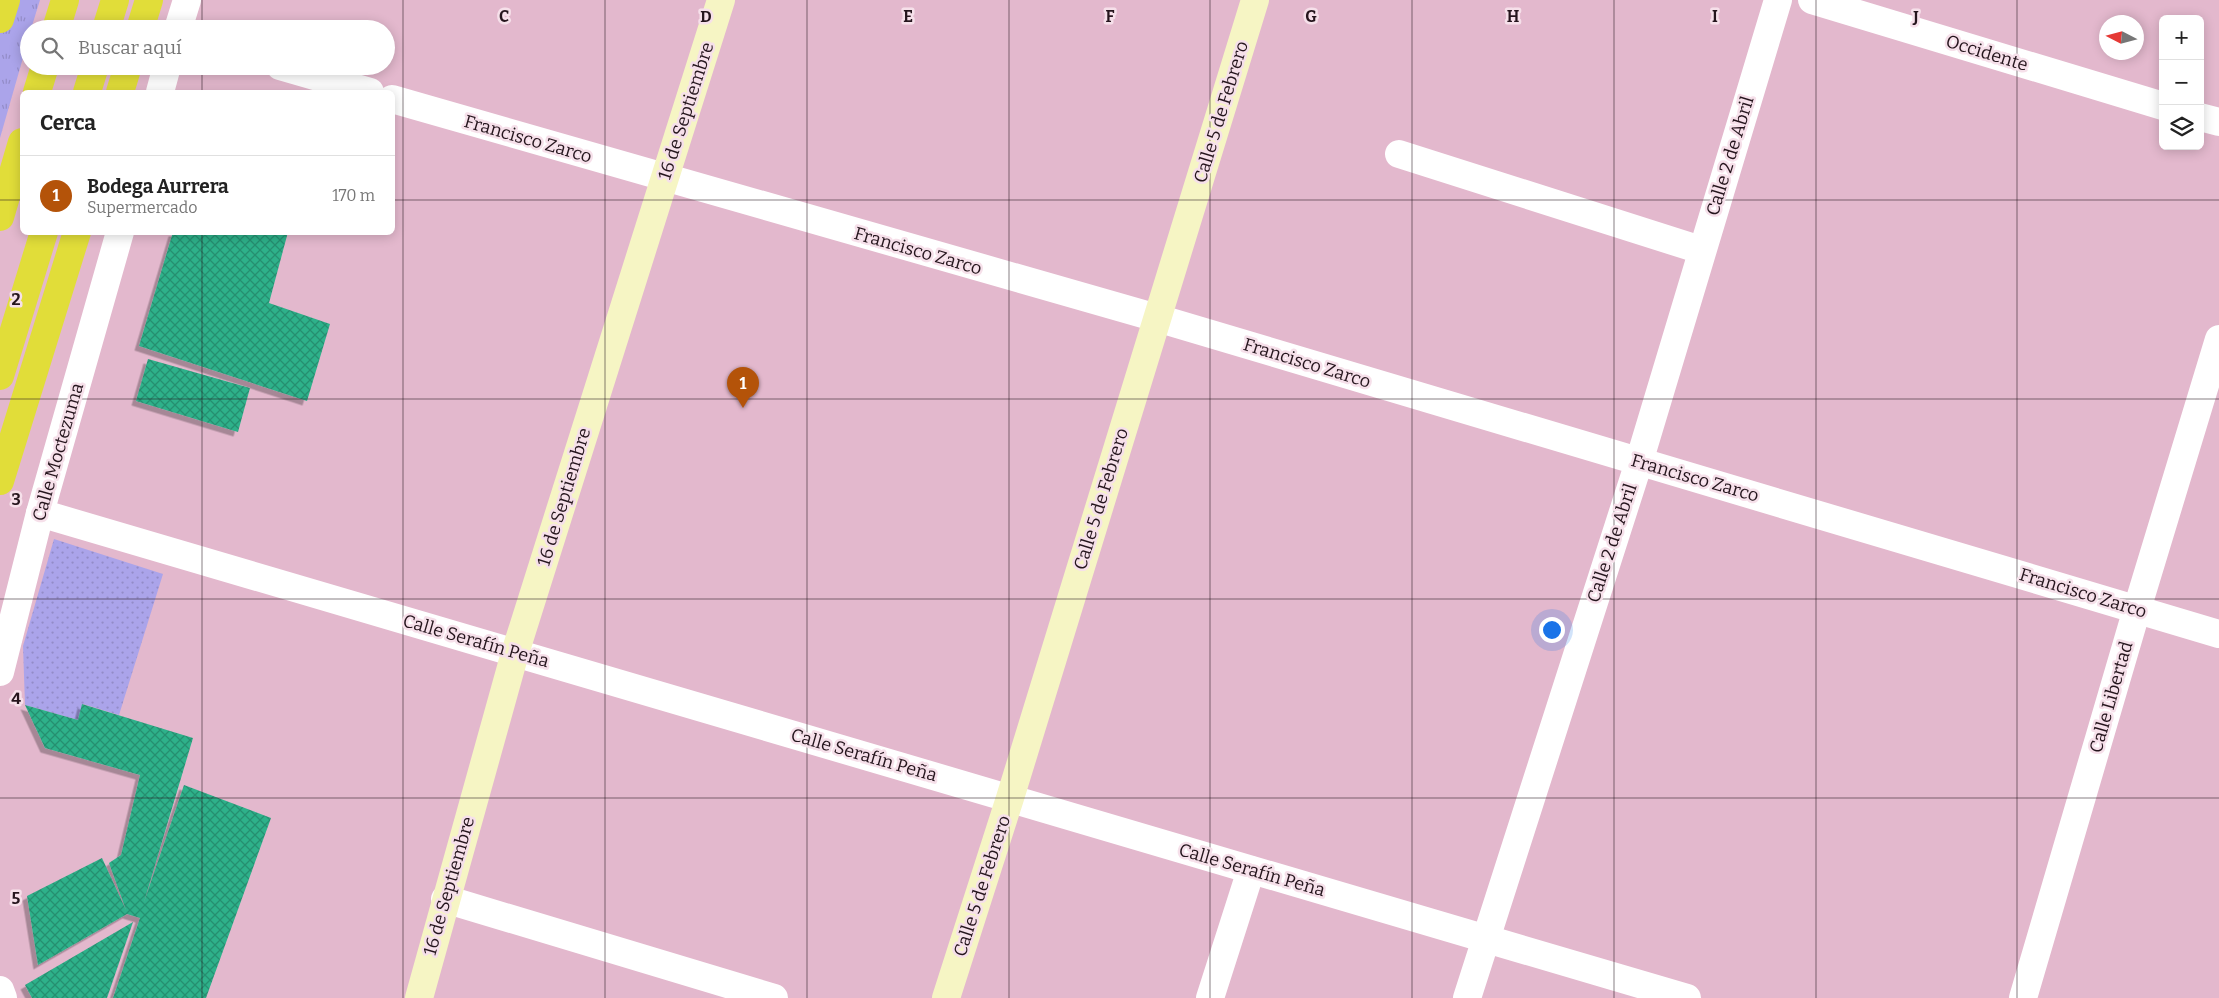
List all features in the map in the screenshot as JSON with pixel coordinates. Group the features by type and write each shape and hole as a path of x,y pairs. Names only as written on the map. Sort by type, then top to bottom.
{"highway":[{"path":"0,19 6,0"},
{"path":"59,20 65,0"},
{"path":"109,20 115,0"},
{"path":"143,20 149,0"},
{"path":"38,90 42,75"},
{"path":"88,90 92,75"},
{"path":"121,90 125,75"},
{"path":"0,217 20,149"},
{"path":"0,376 43,235"},
{"path":"0,481 76,235"}],"street":[{"path":"181,20 187,0"},
{"name":"16 de Septiembre","path":"418,998 515,653 721,0"},
{"name":"Calle 5 de Febrero","path":"946,998 1010,798 1255,0"},
{"name":"Calle 2 de Abril","path":"1467,998 1639,462 1701,250 1778,0"},
{"name":"Occidente","path":"1812,0 2160,105"},
{"path":"161,90 165,75"},
{"path":"311,75 363,90"},
{"name":"Francisco Zarco","path":"395,100 664,179 1156,318 2219,634"},
{"path":"2204,118 2219,122"},
{"path":"1399,154 1701,250"},
{"name":"Calle Moctezuma","path":"0,672 40,513 119,235"},
{"name":"Calle Libertad","path":"2023,998 2137,609 2219,339"},
{"name":"Calle Serafín Peña","path":"40,513 1688,998"},
{"path":"1210,998 1251,870"},
{"path":"445,899 774,998"},
{"path":"0,990 3,998"}],"green space":[{"path":"0,0 40,0 34,20 20,20 20,68 0,138"},
{"path":"54,539 163,574 119,715 83,704 78,720 25,705 23,646"}],"building":[{"path":"172,235 287,235 269,303 330,324 307,401 139,346"},
{"path":"148,359 250,388 238,432 136,401"},
{"path":"82,704 193,738 144,902 184,785 271,818 206,998 113,998 140,918 127,914 38,965 27,896 102,858 126,910 109,863 121,855 140,775 45,748 25,705 78,720"},
{"path":"133,922 107,998 32,998 25,985"}],"place":[{"name":"Bodega Aurrera","path":"743,408"}]}
